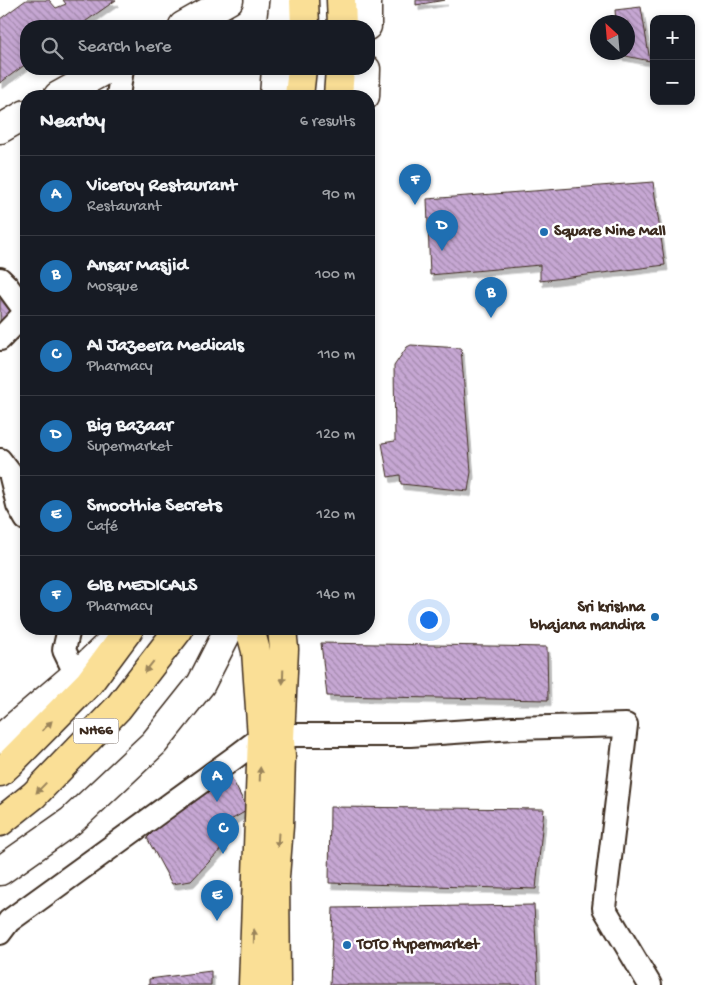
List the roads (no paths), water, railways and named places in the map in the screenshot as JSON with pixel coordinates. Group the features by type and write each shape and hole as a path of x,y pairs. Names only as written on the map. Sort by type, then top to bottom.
{"main road":[{"path":"304,0 305,20"},
{"path":"341,0 342,20"},
{"path":"300,90 301,75"},
{"path":"338,90 340,75"},
{"name":"NH66","path":"0,772 89,683 124,635"},
{"name":"NH66","path":"0,822 34,795 118,708 174,635"},
{"path":"252,635 274,737 281,756 275,877 276,985"},
{"path":"253,985 274,737 284,649 283,635"}],"street":[{"path":"194,20 229,0"},
{"path":"282,20 284,0"},
{"path":"367,0 367,20"},
{"path":"69,90 96,75"},
{"path":"119,90 121,75"},
{"path":"274,90 276,75"},
{"path":"365,90 366,75"},
{"path":"0,129 20,117"},
{"path":"0,279 20,304"},
{"path":"0,339 20,318"},
{"path":"0,460 10,473 20,508"},
{"path":"68,635 64,650 76,675"},
{"path":"0,738 76,675 118,635"},
{"path":"0,871 71,821 154,743 201,684 226,635"},
{"path":"0,934 9,921 234,758 274,737 410,735 512,728 626,726 604,908 650,985"}],"place":[{"name":"GIB MEDICALS","path":"415,205"},
{"name":"Square Nine Mall","path":"544,232"},
{"name":"Big Bazaar","path":"442,251"},
{"name":"Ansar Masjid","path":"491,318"},
{"name":"Sri krishna bhajana mandira","path":"655,617"},
{"name":"Viceroy Restaurant","path":"217,802"},
{"name":"Al Jazeera Medicals","path":"223,854"},
{"name":"Smoothie Secrets","path":"217,921"},
{"name":"TOTO Hypermarket","path":"347,945"}]}
